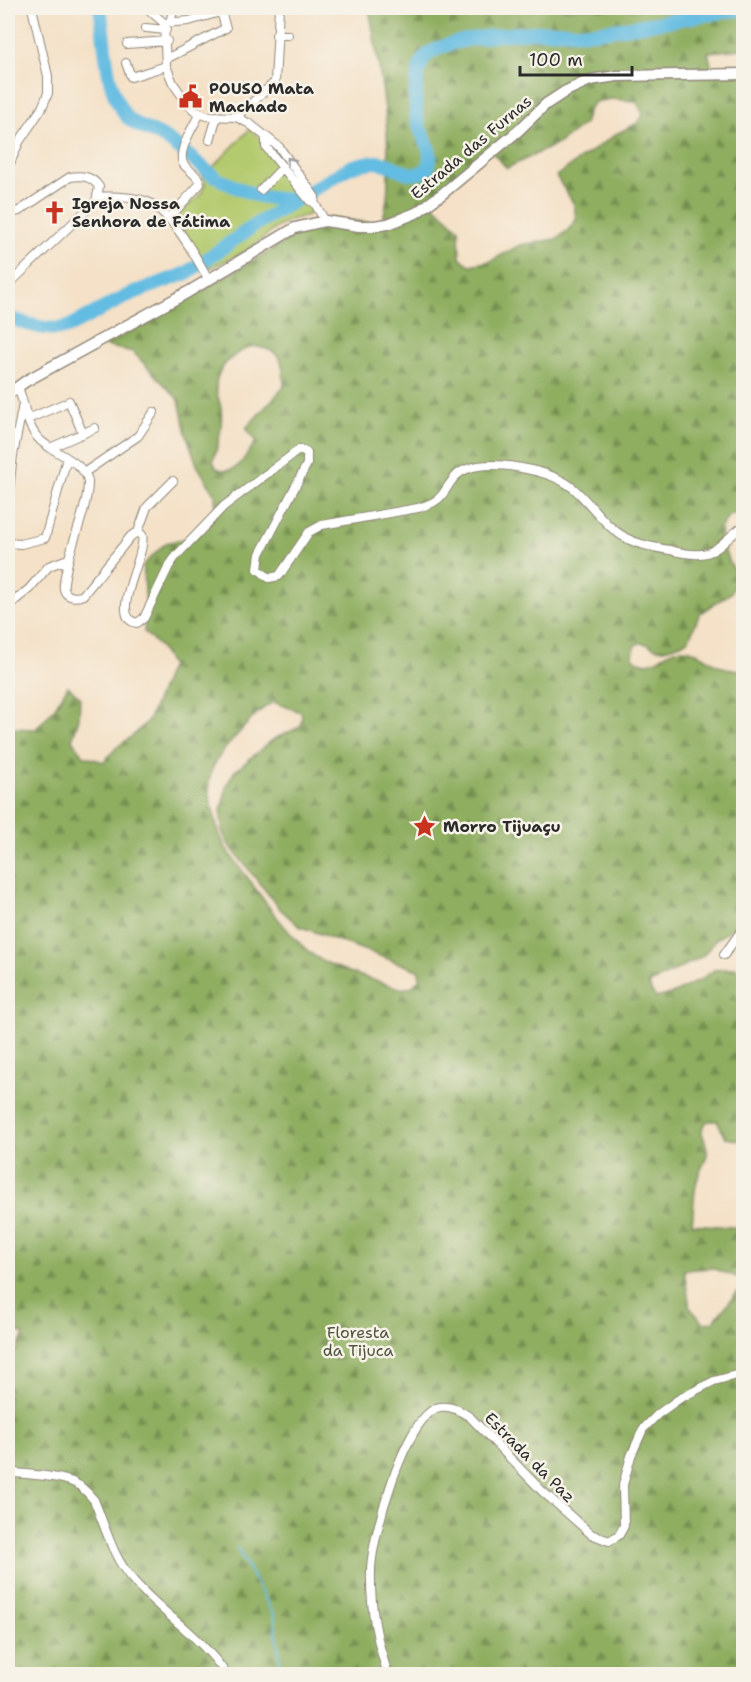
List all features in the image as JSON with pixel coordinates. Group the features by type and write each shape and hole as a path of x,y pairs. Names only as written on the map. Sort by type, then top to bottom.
{"main road":[{"name":"Estrada das Furnas","path":"8,394 206,275 295,228 325,221 374,226 397,221 416,213 518,131 546,104 566,91 590,80 617,76 744,74"}],"street":[{"path":"8,168 19,142 42,108 48,93 48,76 32,8"},
{"path":"147,8 167,25"},
{"path":"174,8 167,25 167,61 180,95 190,108 200,113 236,117 250,124 279,147 325,221"},
{"path":"146,28 221,15 234,8"},
{"path":"236,117 275,81 279,8"},
{"path":"126,63 131,76 167,61 226,28 221,15"},
{"path":"276,35 288,35"},
{"path":"128,44 166,41"},
{"path":"168,219 201,184 199,178 182,162 181,155 200,113"},
{"path":"210,140 217,116"},
{"path":"266,137 266,147 310,196"},
{"path":"261,190 283,167"},
{"path":"8,213 18,211 70,177 78,176 94,180 99,187 99,196 96,201 8,285"},
{"path":"99,196 142,200 154,205 168,219 206,275"},
{"path":"18,387 28,419 38,439 85,472 87,477 87,491 68,559 64,589 70,596 78,597 87,590 131,536 138,532 147,507 173,481"},
{"path":"8,498 13,454 23,403"},
{"path":"28,419 66,403 83,434"},
{"path":"85,472 138,436 154,412"},
{"path":"50,448 96,428"},
{"path":"138,532 144,540 130,585 126,612 128,619 137,623 144,618 163,576 176,556 224,506 300,448 307,453 307,464 260,554 258,569 269,578 279,576 309,532 322,525 418,508 433,503 458,474 466,469 500,465 526,469 553,477 572,486 606,523 626,538 650,546 702,554 717,549 744,526"},
{"path":"8,543 21,544 45,538 67,459"},
{"path":"8,606 30,589 49,566 68,559"},
{"path":"724,955 744,927"},
{"name":"Estrada da Paz","path":"388,1674 372,1604 371,1568 382,1513 409,1440 429,1411 441,1406 457,1409 470,1417 542,1491 591,1534 609,1541 619,1535 624,1526 623,1485 631,1455 643,1429 658,1414 680,1399 714,1381 744,1373"},
{"path":"8,1472 62,1479 79,1485 87,1492 94,1500 124,1569 163,1611 202,1643 226,1674"}],"green space":[{"name":"Floresta da Tijuca","path":"369,8 743,8 743,49 708,52 713,73 743,73 743,512 728,516 721,527 723,546 735,571 736,580 731,593 700,613 689,639 664,649 639,643 634,646 633,658 641,662 653,662 674,650 686,649 722,667 743,670 744,885 736,887 743,922 716,939 703,956 649,984 656,998 672,994 714,970 736,968 743,974 743,1141 726,1138 717,1121 708,1121 702,1128 707,1154 696,1183 692,1224 743,1228 743,1279 711,1268 684,1270 690,1308 704,1323 713,1322 743,1285 743,1674 223,1674 210,1666 197,1662 193,1670 194,1674 8,1674 8,1353 17,1350 24,1334 8,1329 8,728 36,729 54,709 68,686 80,697 79,718 72,740 84,756 104,762 116,748 136,733 149,719 171,665 159,646 144,632 146,603 143,565 166,543 197,536 216,515 215,495 197,465 186,433 179,400 133,352 105,346 327,218 381,224 388,184 387,129","holes":["611,99 636,101 643,114 638,123 618,133 556,176 574,204 576,220 569,229 557,239 520,245 491,261 470,265 460,258 459,229 428,200 488,148 507,168 559,143 584,124 589,108 595,102","252,346 275,353 283,369 284,387 246,428 256,442 244,459 235,468 223,470 216,468 213,460 219,442 221,422 221,409 216,389 217,379 223,366 233,356","273,702 301,712 300,727 274,739 234,772 227,785 221,811 222,830 226,841 280,909 299,926 419,971 420,978 412,986 407,988 392,986 348,972 316,957 278,919 223,843 210,796 210,775 227,746 253,717"]},
{"path":"249,130 252,130 262,140 262,145 314,210 308,215 290,220 276,228 245,252 210,268 174,218 201,194 205,183 201,174 184,157 186,148 211,169"}],"waterway":[{"path":"100,8 109,75 123,112 137,124 172,143 214,176"},
{"path":"8,317 46,328 68,327 131,294 187,273 255,225 350,167 378,162 414,174 427,170 430,157 418,123 417,82 423,60 431,52 445,46 483,37 504,35 553,31 594,32 744,9"},
{"path":"223,181 259,196 298,199"},
{"path":"237,1548 274,1615 280,1660 279,1674"}],"place":[{"name":"POUSO Mata Machado","path":"191,97"},
{"name":"Igreja Nossa Senhora de Fátima","path":"54,212"},
{"name":"Morro Tijuaçu","path":"425,826"}]}
